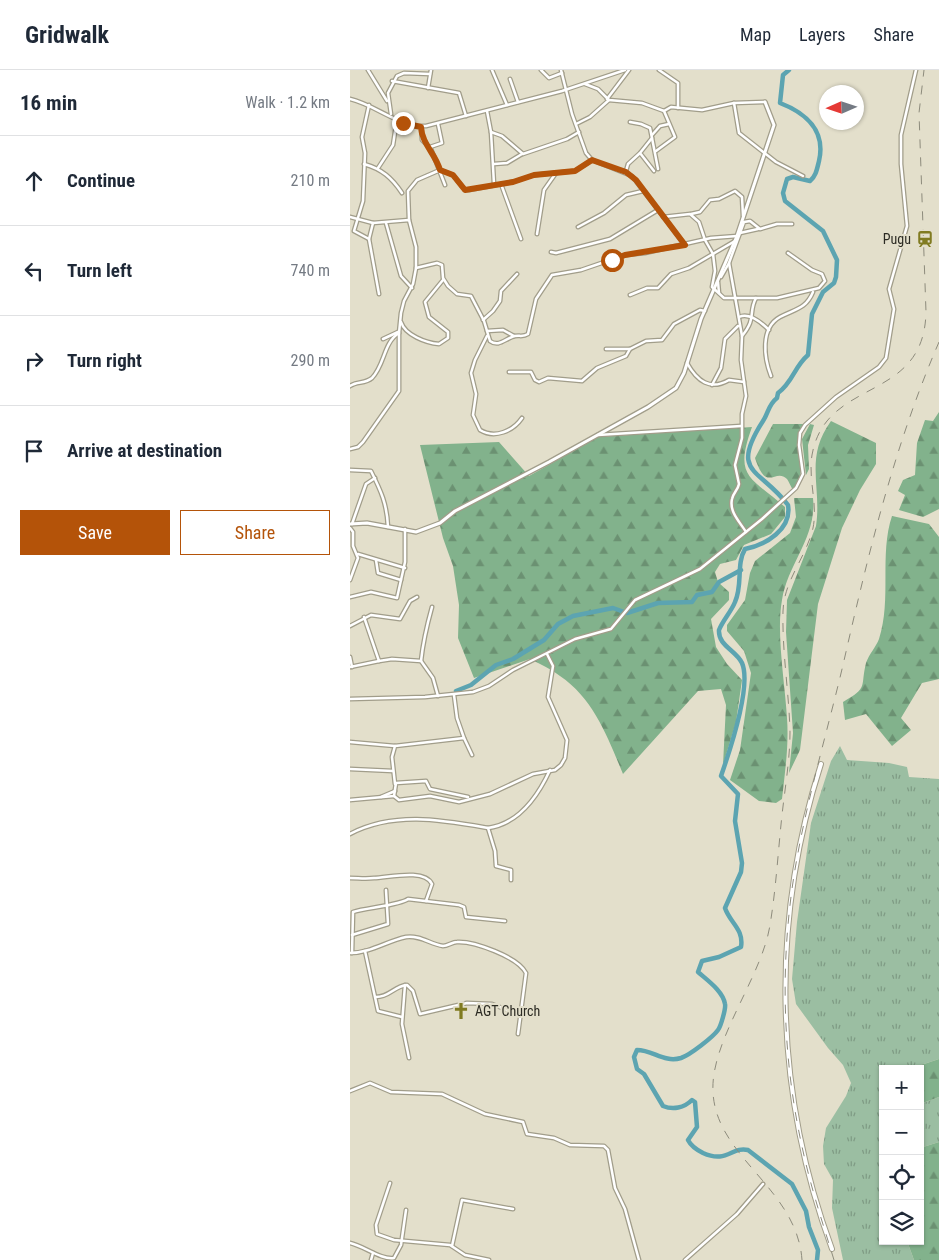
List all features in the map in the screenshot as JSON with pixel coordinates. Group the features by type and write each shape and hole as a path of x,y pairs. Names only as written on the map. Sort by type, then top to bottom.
{"main road":[{"path":"821,764 803,828 793,881 787,937 785,1002 789,1066 798,1126 812,1189 832,1249"}],"street":[{"path":"368,70 387,101 392,116"},
{"path":"428,88 430,70"},
{"path":"492,70 508,105"},
{"path":"542,70 549,78 562,71 584,149 592,160 626,172 634,178 685,245"},
{"path":"350,99 369,105 408,125 421,127 487,112 625,70"},
{"path":"576,124 590,117 608,99 629,70"},
{"path":"659,70 678,83 678,108"},
{"path":"350,699 454,695 482,690 513,670 584,636 613,628 626,610 641,597 683,579 700,569 746,532 799,485 803,474 799,445 802,429 836,397 879,366 885,360 888,352 894,309 889,289 907,226 901,164 901,135 916,70"},
{"path":"387,101 392,81 401,73 430,74"},
{"path":"510,79 518,102"},
{"path":"392,81 459,93 466,116"},
{"path":"351,525 367,523 416,532 433,526 455,511 595,436 671,392 681,379 705,311 738,235 774,125 765,102 734,102 702,110 670,108 664,111 642,103 608,99 598,89 583,84"},
{"path":"734,102 740,133 783,166 803,176"},
{"path":"368,238 354,232 363,201 362,174 364,164 362,137 369,105"},
{"path":"656,151 675,139 664,111"},
{"path":"487,112 491,132 494,184"},
{"path":"378,168 393,146 397,119"},
{"path":"630,122 648,126 656,151 658,169"},
{"path":"430,147 442,142 438,124"},
{"path":"626,172 628,164 640,153 660,126 669,124"},
{"path":"421,127 422,140 430,147 445,185"},
{"path":"491,132 499,134 523,154"},
{"path":"494,164 507,163 523,154 567,139 579,132"},
{"path":"640,153 654,171"},
{"path":"350,449 358,447 363,442 398,394 400,321 404,301 412,288 416,268 416,247 409,220 408,191 417,180 440,170 453,175 465,190 557,171 575,171 592,160"},
{"path":"364,164 378,168 395,182 402,194"},
{"path":"537,234 544,190 557,171"},
{"path":"501,184 521,239"},
{"path":"578,227 604,213 626,194 643,191"},
{"path":"664,217 700,212 710,200 722,198 735,191 740,194 743,200 743,216"},
{"path":"551,252 570,250 610,239 658,210"},
{"path":"691,214 699,222 705,240 713,254 715,271 712,285 714,291 719,295 724,298 776,298 814,291"},
{"path":"350,217 372,223 409,220"},
{"path":"719,295 718,284 729,263 742,224 752,222 760,229"},
{"path":"372,223 368,238 379,294"},
{"path":"386,223 401,276 412,288"},
{"path":"486,333 503,330 514,336 524,337 528,334 536,299 552,275 581,270 625,255 738,235 777,224 792,224"},
{"path":"630,295 647,288 658,288 671,274 689,268 735,241"},
{"path":"770,376 765,356 769,330 776,320 806,304 814,291 824,284 824,276 788,252"},
{"path":"729,263 742,336 741,355 746,396 742,438 736,465 740,484 732,497 732,505 734,514 746,532"},
{"path":"400,321 407,332 422,340 439,344 448,338 449,333 428,316 425,302 443,278 444,267 440,264 416,268"},
{"path":"483,320 493,311 500,300 501,291 517,274"},
{"path":"443,278 457,294 471,296 492,343 501,342 514,336"},
{"path":"742,336 753,318 753,305 756,298"},
{"path":"606,349 630,349 646,341 662,340 678,321 700,310 705,311"},
{"path":"738,318 745,316 753,318 769,330"},
{"path":"712,385 721,368 725,339 735,331 739,324"},
{"path":"383,339 399,332"},
{"path":"350,386 364,382 374,376 389,342 399,332"},
{"path":"486,333 472,368 476,394 472,412 474,419 480,430 493,433 512,429 522,418"},
{"path":"509,372 531,372 535,380 539,382 548,378 582,382 597,368 626,356 630,349"},
{"path":"687,363 697,378 712,385 720,385 729,380 744,382"},
{"path":"595,436 742,426"},
{"path":"350,470 370,470 383,494 388,527"},
{"path":"350,580 357,554 353,546 351,525 366,484 375,478"},
{"path":"350,597 371,592 395,599 404,568 405,529"},
{"path":"357,554 404,568"},
{"path":"376,560 378,572 401,580"},
{"path":"350,626 364,617 374,615 400,619 410,601 417,597"},
{"path":"432,607 428,628 423,640 421,661 434,678 438,696"},
{"path":"364,617 379,661"},
{"path":"350,800 378,799 394,796 399,800 430,796 456,802 490,794 533,774 556,769 563,764 567,742 563,728 548,698 553,666 547,654"},
{"path":"350,657 351,667 392,659 421,661"},
{"path":"454,695 456,715 472,755"},
{"path":"350,742 395,746 464,738"},
{"path":"394,796 396,791 392,757 395,746"},
{"path":"350,769 393,771"},
{"path":"350,834 368,827 406,818 488,828 506,824 532,802 550,770"},
{"path":"395,784 398,782 426,781 430,789 469,798"},
{"path":"378,799 396,791"},
{"path":"488,828 495,851 496,866 511,870 511,880"},
{"path":"350,878 376,879 398,875 426,878 432,884 426,901"},
{"path":"352,935 388,924 386,890"},
{"path":"505,921 466,917 463,906 409,899 402,903 387,904 353,912 351,953 415,937 441,945 457,942 487,947 521,967 526,973 518,1034"},
{"path":"365,950 379,1012 402,1017"},
{"path":"376,997 388,996 399,987 405,985 410,986 413,991 420,1014 467,1003 492,1004 520,1015"},
{"path":"405,985 406,997 402,1017 409,1058"},
{"path":"350,1092 370,1083 391,1092 442,1094 485,1114 523,1122 527,1134 554,1138 570,1145 604,1146 608,1150 615,1188 628,1216 639,1260"},
{"path":"390,1183 375,1231 382,1237 401,1241 452,1246 465,1255 489,1260"},
{"path":"684,1260 737,1214 763,1184"},
{"path":"452,1246 462,1200 513,1209"},
{"path":"350,1243 359,1244 373,1253 392,1258 397,1254 401,1241 406,1210"},
{"path":"371,1260 373,1253"}],"green space":[{"path":"939,412 939,509 923,517 899,510 905,495 898,491 903,480 915,475 917,443 925,420 933,421"},
{"path":"831,421 876,443 876,464 860,490 842,528 818,604 800,750 789,773 793,733 786,632 787,600 816,526 816,460 823,435"},
{"path":"773,424 804,424 800,432 799,441 800,474 793,490 787,479 783,476 771,478 763,475 755,458"},
{"path":"810,424 814,425 808,445 809,469 806,475 802,439"},
{"path":"752,427 744,456 745,466 748,474 754,481 785,507 785,517 771,534 744,545 736,560 720,564 715,572 718,582 729,592 729,600 711,619 716,647 727,664 742,680 736,722 723,765 726,705 721,689 698,691 623,774 599,720 591,708 572,685 553,671 530,659 474,678 458,638 459,605 453,566 443,538 420,445 499,442 529,476 598,437"},
{"path":"794,498 813,498 813,512 807,538 785,587 780,613 780,643 787,738 782,799 776,803 759,801 730,780 740,750 751,673 744,651 727,631 727,625 745,600 750,573 755,561 790,533 796,517"},
{"path":"892,516 929,524 939,537 939,679 922,683 901,718 911,730 892,746 866,714 845,720 843,702 857,693 862,686 866,663 879,639 883,624 886,546"},
{"path":"840,746 847,760 889,763 907,767 909,777 939,779 939,1059 921,1065 879,1065 879,1245 908,1245 914,1260 843,1260 832,1208 833,1180 824,1164 823,1146 826,1128 846,1096 851,1083 843,1065 828,1048 796,1004 792,979 797,922 811,823 831,761"},
{"path":"939,1059 939,1097 924,1103 924,1065 921,1065"},
{"path":"939,1097 939,1142 924,1147 924,1110 924,1103"},
{"path":"939,1142 939,1260 914,1260 908,1245 924,1245 924,1147"}],"waterway":[{"path":"789,70 783,75 780,103 798,112 812,124 820,141 820,150 816,172 810,181 793,177 787,179 783,193 785,201 823,231 837,260 834,283 823,292 812,314 808,355 770,406 753,438 749,451 749,461 752,469 788,505 786,521 782,528 769,540 745,549 741,561 739,589 733,606 719,630 721,640 742,663 744,674 742,703 721,776 738,794 735,821 742,863 741,872 725,908 739,931 741,947 719,957 702,961 698,972 718,990 724,999 725,1009 722,1021 715,1033 695,1050 681,1058 669,1059 637,1050 634,1057 637,1069 644,1074 663,1106 678,1108 692,1100 695,1102 697,1127 688,1140 694,1148 703,1153 718,1157 742,1149 748,1150 792,1184 806,1211 809,1227 818,1250 817,1260"},
{"path":"456,691 471,685 496,665 513,659 544,640 558,624 573,616 613,608 627,613 658,603 692,602 697,595 712,592 719,582 741,570"}],"railway":[{"path":"802,1260 797,1235 786,1213 727,1136 717,1115 713,1092 714,1072 728,1030 757,966 770,925 790,742 783,611 787,589 806,549 813,528 812,455 821,430 835,412 893,377 909,362 921,341 926,312 919,113 924,70"},
{"path":"834,1260 806,1165 791,1084 785,983 789,916 803,827 872,542 895,461 939,342"}],"place":[{"name":"Pugu","path":"925,239"},
{"name":"AGT Church","path":"461,1011"}],"route":[{"path":"403,123 421,127 422,140 430,147 440,170 451,173 463,184 465,190 513,182 534,175 557,171 575,171 592,160 628,173 636,180 682,238 685,245 625,255 612,260"}]}
